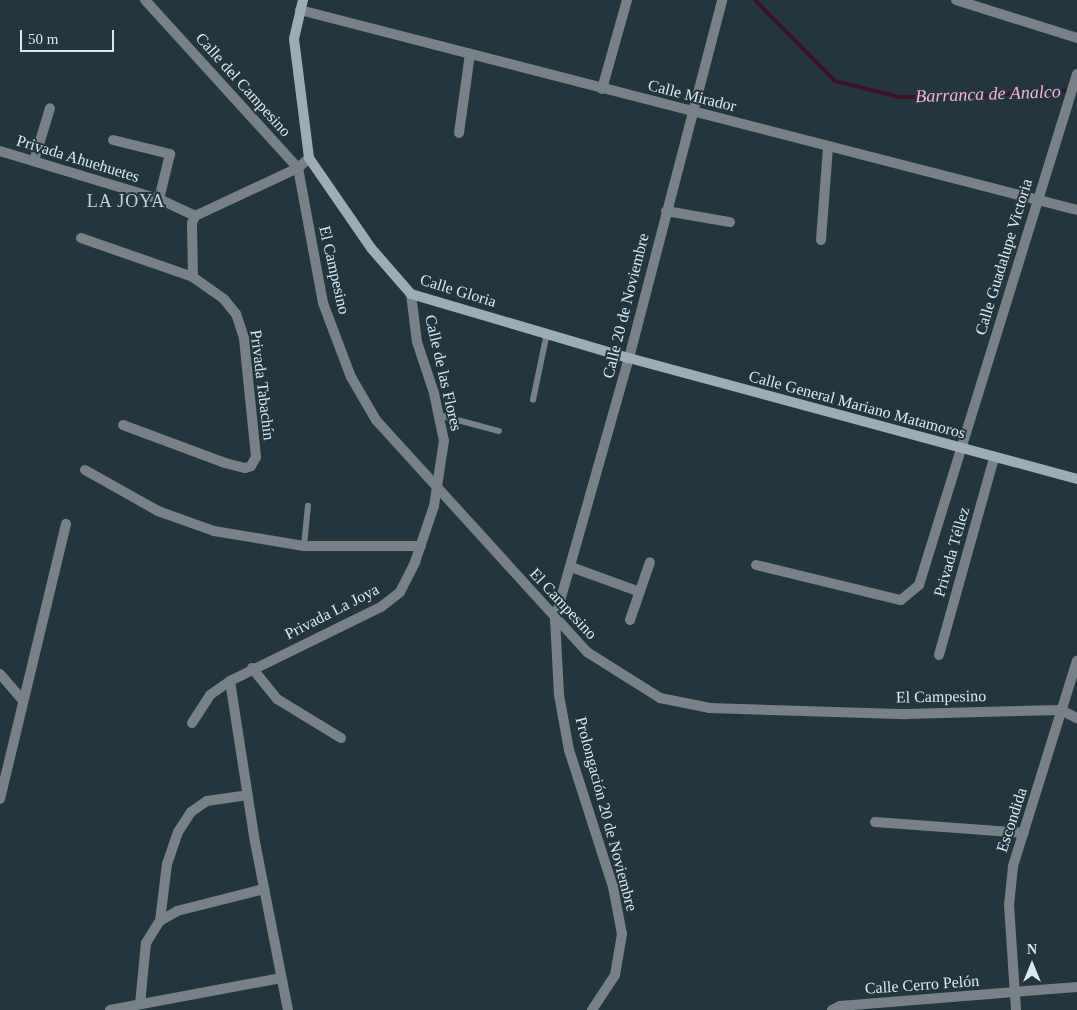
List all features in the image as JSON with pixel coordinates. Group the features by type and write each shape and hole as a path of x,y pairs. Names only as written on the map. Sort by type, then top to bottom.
{"main road":[{"path":"301,5 294,39 309,158"},
{"name":"Calle Gloria","path":"309,158 371,248 411,294 547,332 629,358"},
{"name":"Calle General Mariano Matamoros","path":"629,358 1077,480"}],"street":[{"name":"Calle del Campesino","path":"145,0 298,168"},
{"path":"602,88 627,0"},
{"name":"Calle 20 de Noviembre","path":"555,619 629,358 722,0"},
{"path":"956,0 1077,38"},
{"name":"Calle Mirador","path":"301,5 470,54 1077,210"},
{"path":"459,133 470,54"},
{"name":"Calle Guadalupe Victoria","path":"756,565 901,600 919,585 1077,74"},
{"path":"34,161 50,108"},
{"path":"113,140 170,154 159,199"},
{"path":"821,240 828,147"},
{"name":"Privada Ahuehuetes","path":"0,151 159,199 195,216"},
{"path":"194,276 192,223 195,216 298,168 309,158"},
{"name":"El Campesino","path":"298,168 324,302 351,377 376,420 587,652 660,698 710,708 906,714 1061,710 1077,718"},
{"path":"666,210 730,222"},
{"name":"Privada Tabachín","path":"81,238 194,276 224,299 236,314 244,338 256,457 251,466 245,468 225,463 122,425"},
{"name":"Calle de las Flores","path":"411,294 417,342 439,415 444,441 438,490"},
{"name":"Privada Téllez","path":"939,655 994,458"},
{"path":"85,470 158,511 214,531 304,546 421,546"},
{"name":"Privada La Joya","path":"192,723 210,695 230,681 252,668 381,607 400,592 421,546 438,490"},
{"path":"0,799 66,524"},
{"path":"630,620 650,562"},
{"path":"571,567 640,592"},
{"name":"Prolongación 20 de Noviembre","path":"555,619 558,687 569,750 613,887 622,934 615,975 592,1010"},
{"name":"Escondida","path":"1016,1010 1009,905 1013,866 1077,661"},
{"path":"252,668 277,698 341,738"},
{"path":"0,674 23,700"},
{"path":"230,681 264,889 288,1010"},
{"path":"140,1004 146,943 160,921 167,864 178,832 191,812 206,801 248,795"},
{"path":"875,822 1024,833"},
{"path":"160,921 177,911 264,889"},
{"path":"110,1010 281,978"},
{"name":"Calle Cerro Pelón","path":"832,1010 840,1006 1014,994 1077,987"}],"lane":[{"path":"533,400 547,332"},
{"path":"439,415 499,431"},
{"path":"304,546 308,506"}],"waterway":[{"name":"Barranca de Analco","path":"755,0 835,81 899,97 979,97 1048,89 1077,92"}],"district":[{"name":"LA JOYA","path":"126,201"}]}
